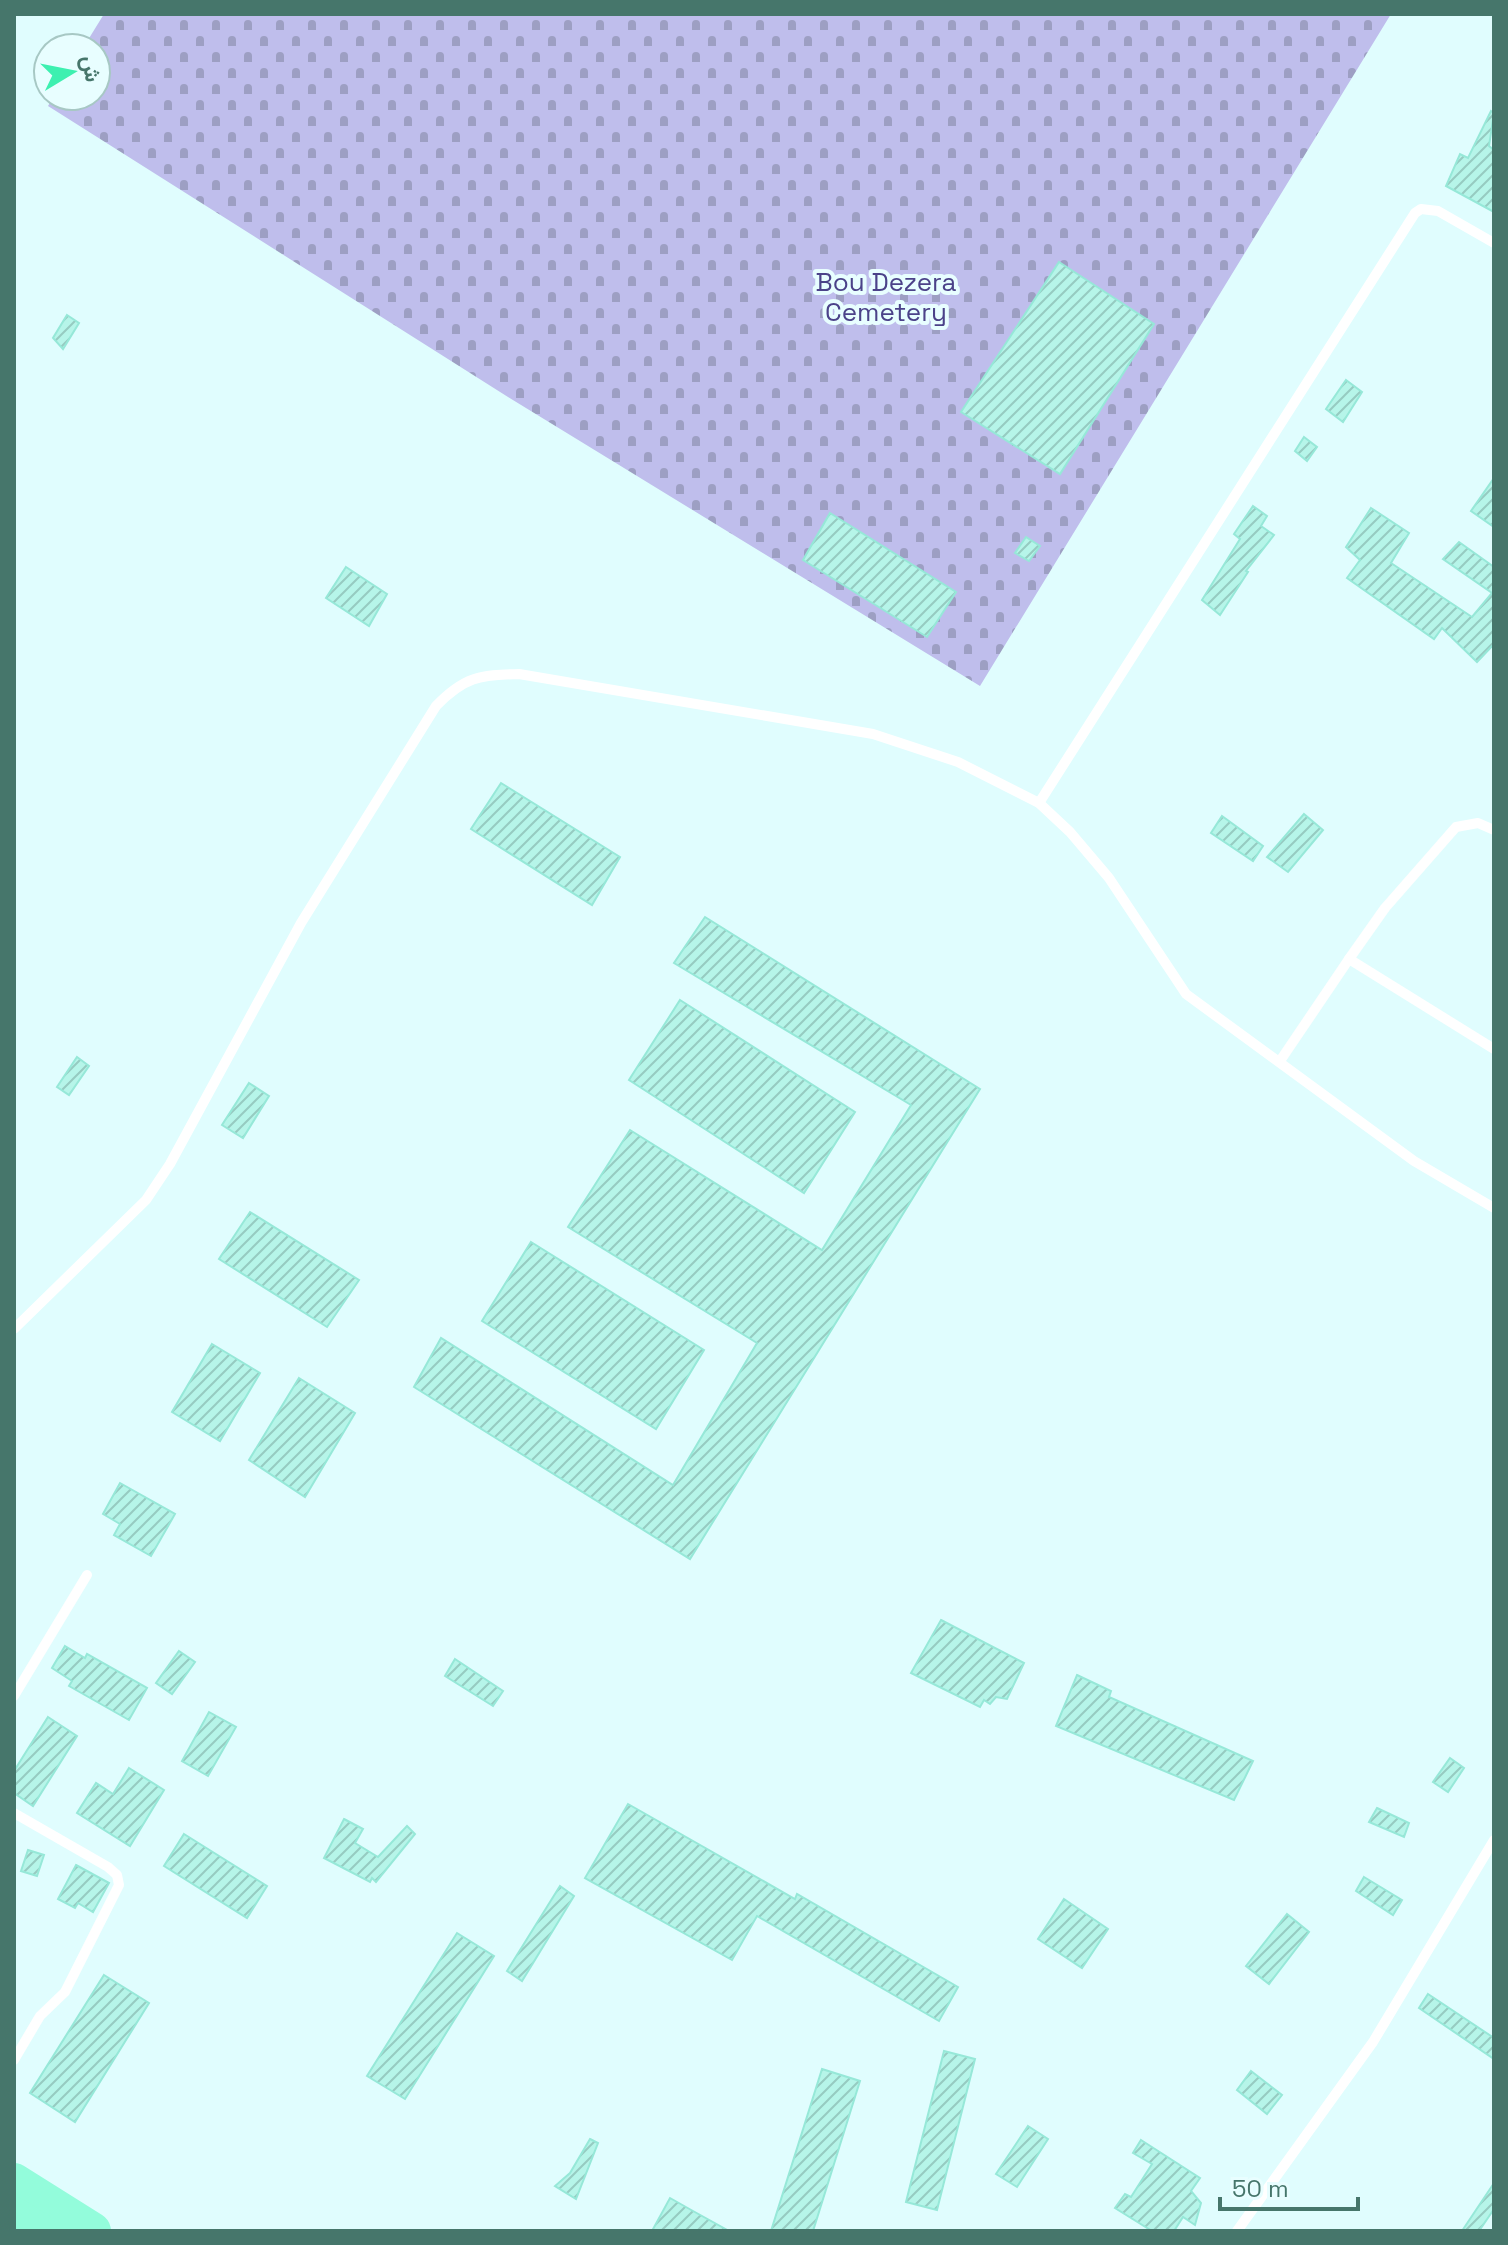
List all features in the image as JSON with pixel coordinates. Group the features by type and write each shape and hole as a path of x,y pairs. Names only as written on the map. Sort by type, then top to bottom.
{"highway":[{"path":"14,2182 92,2231"},
{"path":"14,2216 38,2231"}],"lane":[{"path":"1039,803 1415,213 1426,208 1438,211 1494,243"},
{"path":"14,1329 146,1200 170,1164 301,923 436,706 457,685 486,675 519,674 873,734 958,762 1039,803 1070,832 1109,878 1186,994 1414,1161 1494,1208"},
{"path":"1280,1061 1385,908 1456,827 1478,823 1494,830"},
{"path":"1349,959 1494,1049"},
{"path":"14,1696 87,1575"},
{"path":"14,1813 108,1867 117,1875 119,1885 65,1992 40,2016 14,2060"},
{"path":"1237,2231 1373,2042 1494,1840"}],"green space":[{"name":"Bou Dezera Cemetery","path":"104,14 1391,14 980,686 508,397 57,112 112,112 112,32 93,32"}],"building":[{"path":"1491,111 1494,113 1489,146 1494,150 1494,212 1446,186 1460,154 1468,158"},
{"path":"1059,262 1154,324 1060,474 961,412"},
{"path":"67,315 79,323 63,349 53,338"},
{"path":"1346,380 1362,392 1343,422 1326,409"},
{"path":"1304,437 1317,447 1307,461 1295,451"},
{"path":"1494,478 1494,527 1471,511"},
{"path":"1253,506 1267,516 1261,526 1274,535 1246,571 1220,615 1202,600 1240,539 1234,534"},
{"path":"1371,508 1409,533 1391,563 1472,617 1492,593 1443,559 1459,542 1494,567 1494,644 1477,662 1442,628 1434,639 1347,578 1360,560 1346,547"},
{"path":"830,513 956,592 927,637 803,560"},
{"path":"1026,537 1040,546 1029,561 1015,553"},
{"path":"346,567 387,594 369,626 326,598"},
{"path":"501,783 620,857 592,905 471,829"},
{"path":"1304,814 1323,830 1288,872 1267,857"},
{"path":"1222,816 1263,846 1253,861 1211,833"},
{"path":"705,917 980,1089 690,1559 414,1387 441,1338 673,1485 757,1343 568,1227 630,1130 822,1250 911,1105 674,963"},
{"path":"680,1000 855,1112 804,1193 629,1080"},
{"path":"77,1057 89,1066 69,1095 57,1087"},
{"path":"249,1083 269,1096 243,1138 222,1125"},
{"path":"250,1212 359,1280 327,1327 219,1259"},
{"path":"531,1242 704,1350 656,1429 482,1321"},
{"path":"212,1344 260,1373 220,1441 172,1412"},
{"path":"299,1378 355,1413 305,1497 249,1460"},
{"path":"120,1483 175,1514 151,1556 114,1535 120,1524 103,1514"},
{"path":"941,1620 1024,1663 1007,1699 996,1697 990,1704 984,1700 980,1707 911,1673"},
{"path":"65,1646 85,1658 87,1654 147,1688 129,1720 69,1686 72,1681 52,1668"},
{"path":"179,1651 195,1662 172,1694 156,1683"},
{"path":"455,1659 503,1691 493,1706 445,1676"},
{"path":"1077,1675 1111,1691 1109,1697 1253,1761 1234,1800 1056,1726"},
{"path":"209,1712 236,1727 208,1776 182,1761"},
{"path":"48,1717 77,1736 33,1806 14,1793 14,1771"},
{"path":"1450,1758 1464,1768 1448,1792 1433,1782"},
{"path":"129,1768 164,1790 130,1846 77,1813 96,1783 113,1794"},
{"path":"628,1804 795,1899 797,1894 958,1987 939,2021 757,1916 732,1960 585,1878"},
{"path":"1377,1808 1409,1823 1404,1837 1369,1822"},
{"path":"344,1819 363,1829 355,1843 378,1857 407,1826 415,1834 376,1882 372,1878 370,1882 324,1858"},
{"path":"184,1834 267,1886 247,1918 164,1866"},
{"path":"28,1850 44,1855 37,1876 21,1871"},
{"path":"76,1865 109,1883 93,1912 78,1903 75,1908 58,1899"},
{"path":"1364,1877 1402,1900 1393,1915 1356,1891"},
{"path":"560,1886 574,1896 522,1981 507,1971"},
{"path":"1064,1899 1108,1929 1082,1968 1038,1939"},
{"path":"1287,1914 1309,1932 1269,1984 1246,1966"},
{"path":"457,1933 494,1956 405,2099 367,2076"},
{"path":"104,1975 149,2003 75,2122 30,2093"},
{"path":"1428,1994 1494,2038 1494,2059 1419,2008"},
{"path":"944,2051 975,2059 937,2210 906,2202"},
{"path":"822,2069 860,2081 813,2231 771,2231"},
{"path":"1251,2071 1282,2095 1267,2114 1237,2090"},
{"path":"1028,2126 1048,2139 1017,2187 996,2174"},
{"path":"590,2139 598,2143 576,2199 555,2186 570,2173"},
{"path":"1141,2140 1200,2178 1191,2191 1201,2203 1195,2225 1183,2217 1174,2231 1152,2231 1115,2208 1125,2194 1131,2197 1152,2164 1133,2153"},
{"path":"1494,2183 1494,2209 1479,2231 1462,2231"},
{"path":"670,2198 693,2211 729,2231 652,2231"}]}
